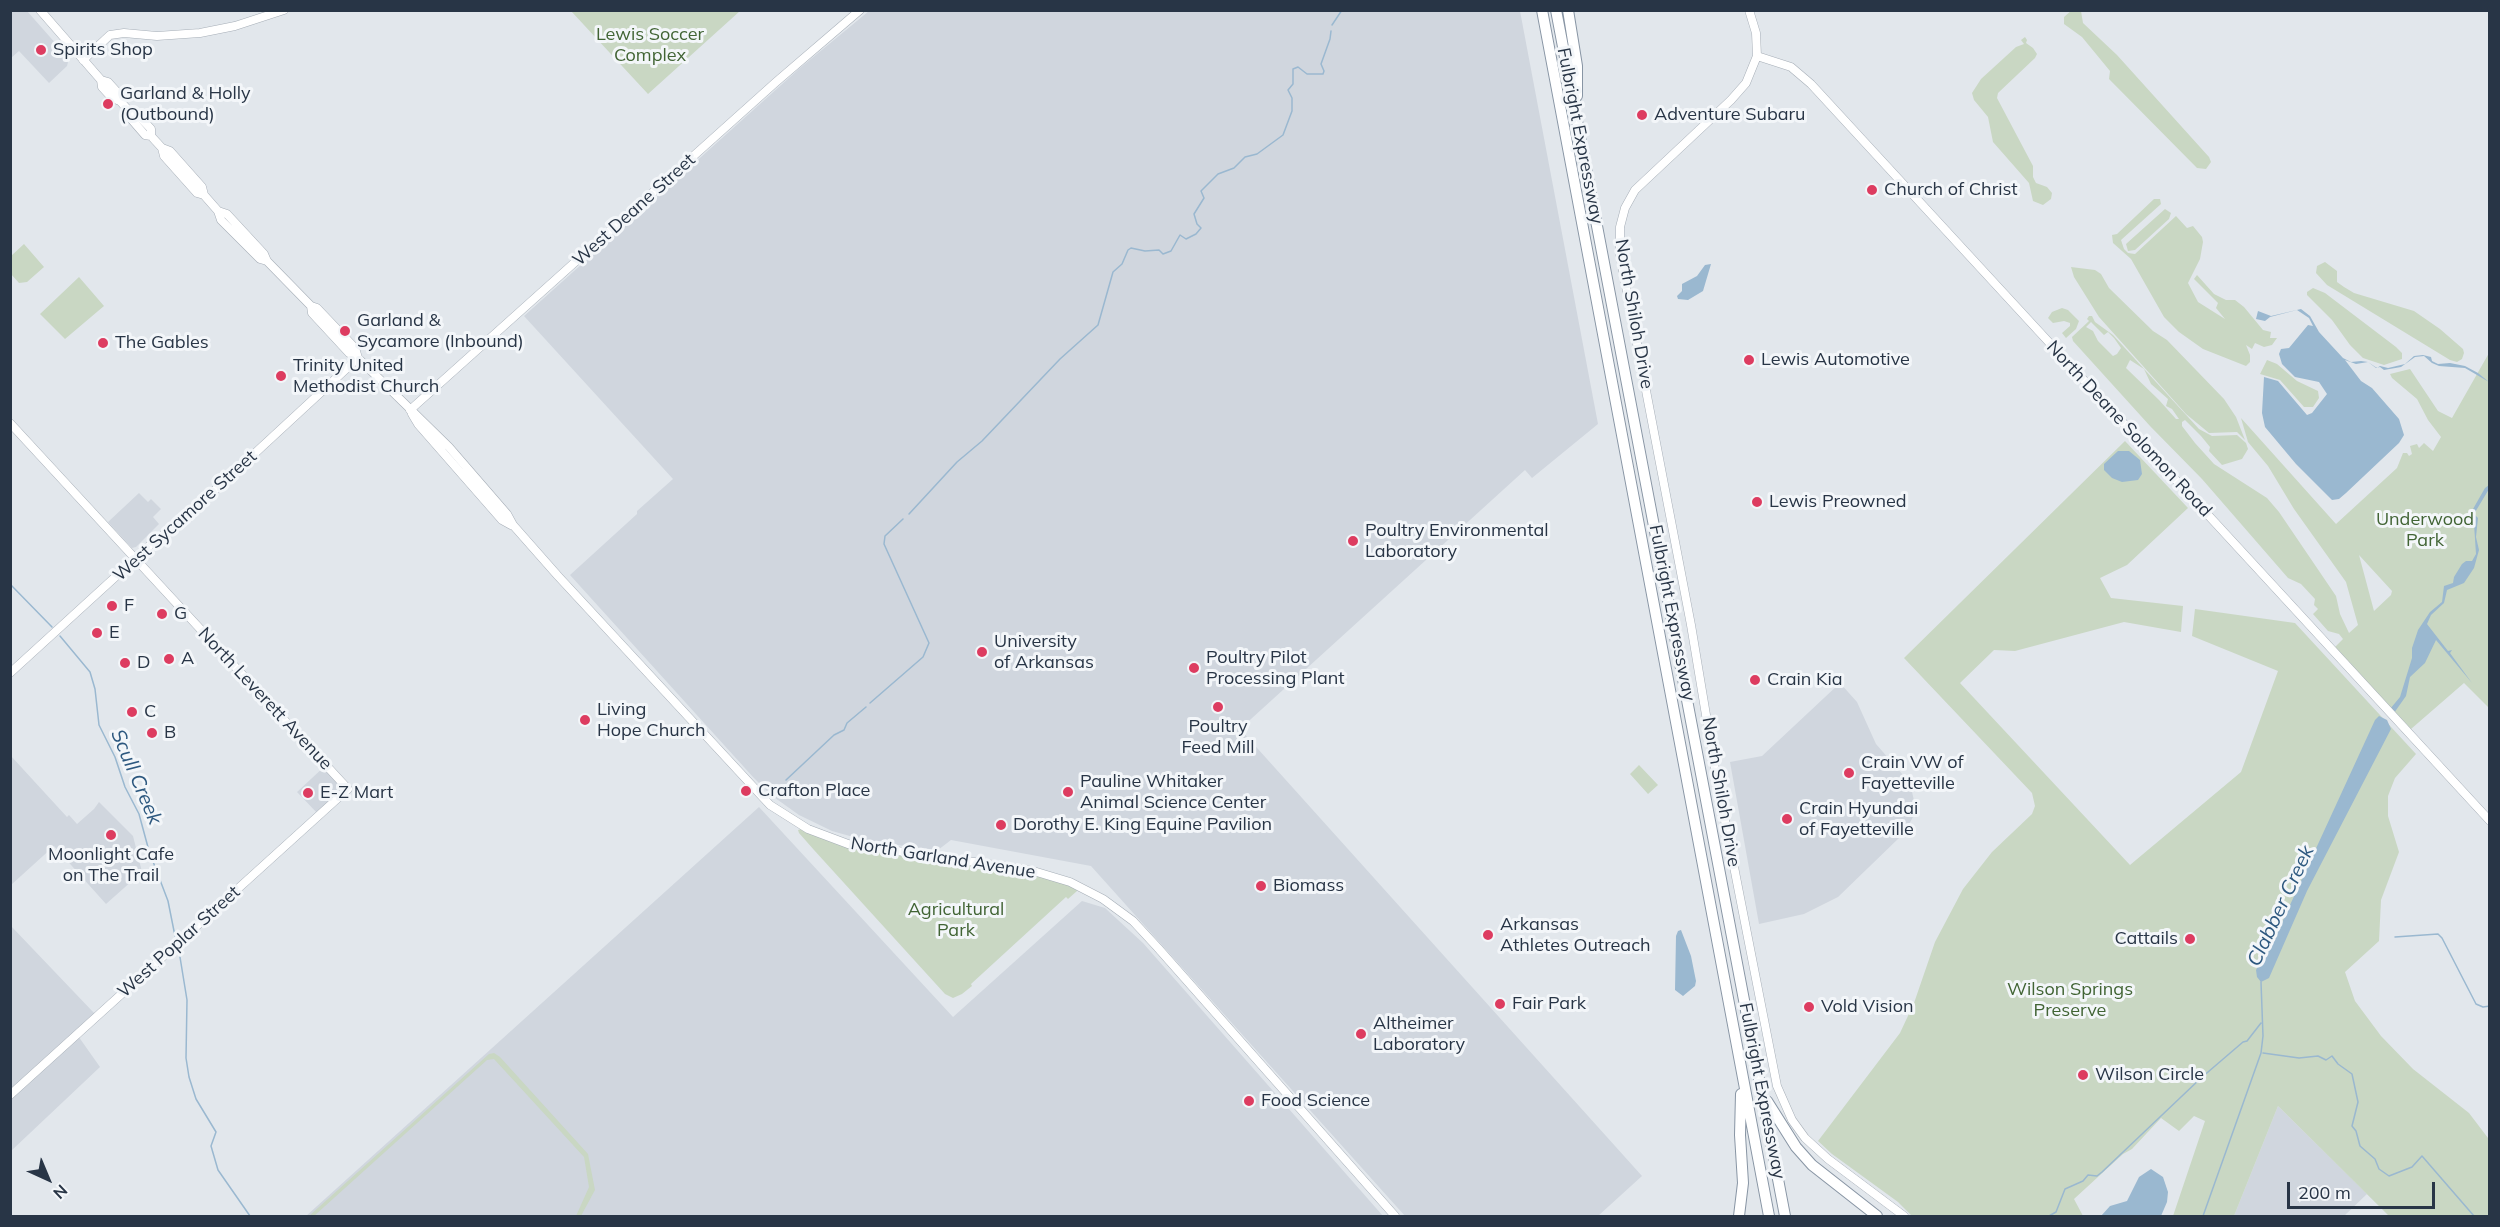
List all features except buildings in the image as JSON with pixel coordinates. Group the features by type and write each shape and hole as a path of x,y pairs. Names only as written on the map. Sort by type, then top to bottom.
{"highway":[{"name":"Fulbright Expressway","path":"1556,10 1785,1216"},
{"path":"1568,10 1577,66 1577,121"},
{"name":"Fulbright Expressway","path":"1542,12 1769,1216"},
{"path":"1739,1216 1743,1183 1740,1135 1741,1070"},
{"path":"1764,1096 1796,1147 1812,1165 1877,1216"}],"street":[{"name":"North Garland Avenue","path":"40,10 101,80 102,87 112,98 120,101 131,113 138,115 151,129 151,136 162,148 170,151 202,186 204,195 218,211 227,214 264,254 267,261 311,306 312,313 319,321 349,353 358,358 410,410 418,424 502,520 513,525 743,778 782,814 819,834 858,847 1044,873 1082,888 1120,911 1158,948 1395,1216"},
{"path":"83,60 110,35 124,33 157,36 200,33 235,26 284,10"},
{"name":"West Deane Street","path":"410,410 776,82 860,10"},
{"path":"1749,10 1756,33 1757,56"},
{"name":"North Deane Solomon Road","path":"1757,56 1791,67 1811,84 2490,821"},
{"name":"North Shiloh Drive","path":"1757,56 1750,75 1739,92 1642,182 1629,199 1620,227 1620,255 1689,613 1716,775 1777,1086 1792,1120 1805,1138 1828,1159 1904,1216"},
{"name":"West Sycamore Street","path":"10,673 158,538 176,527 358,358"},
{"name":"North Leverett Avenue","path":"10,423 348,789"},
{"name":"West Poplar Street","path":"10,1095 348,789"}],"shaded area":[{"path":"11,10 27,11 65,54 67,66 49,83 19,51 11,58"},
{"name":"University of Arkansas","path":"869,11 1520,11 1598,424 1532,478 1525,470 1240,729 1642,1176 1598,1216 1405,1216 1091,866 951,840 938,850 871,842 832,831 799,815 771,795 753,777 570,575 673,479 524,316 800,68"},
{"path":"139,493 148,502 151,499 161,509 153,517 159,524 136,547 132,548 108,522"},
{"path":"1840,683 1857,702 1876,744 1910,783 1915,805 1913,817 1899,838 1838,897 1804,914 1759,924 1730,762 1762,756"},
{"path":"11,756 67,817 69,815 77,824 99,802 133,836 142,872 106,904 54,846 11,885"},
{"path":"326,765 348,789 319,815 297,792"},
{"path":"759,807 953,1017 1082,901 1105,908 1143,943 1383,1216 306,1216"},
{"path":"11,926 95,1014 76,1033 100,1067 11,1151"},
{"path":"2278,1106 2367,1194 2344,1216 2234,1216"}],"green space":[{"path":"2072,10 2081,11 2083,23 2117,55 2209,157 2211,162 2206,169 2197,168 2109,79 2110,71 2082,37 2064,24 2064,17"},
{"name":"Lewis Soccer Complex","path":"571,11 740,11 648,94"},
{"path":"2025,37 2026,43 2037,54 1998,93 1997,98 2033,166 2033,177 2036,183 2047,187 2052,193 2051,199 2043,205 2033,201 2029,183 1993,142 1988,117 1974,100 1972,93 1981,79 2016,47 2024,44 2021,40"},
{"path":"2154,199 2160,199 2161,204 2121,240 2124,249 2128,253 2135,254 2176,216 2187,228 2193,226 2202,237 2203,242 2200,259 2188,283 2198,302 2225,319 2216,308 2218,303 2194,279 2197,275 2214,294 2226,300 2235,300 2244,307 2263,330 2271,332 2270,338 2277,338 2272,345 2264,347 2255,343 2252,349 2246,345 2250,362 2246,366 2203,349 2179,332 2164,317 2131,259 2113,243 2112,235 2117,234"},
{"path":"2165,209 2171,213 2169,219 2135,250 2128,251 2126,244"},
{"path":"24,244 44,267 27,282 19,283 11,274 11,256"},
{"path":"2325,262 2337,271 2337,282 2354,293 2414,311 2440,329 2463,349 2462,359 2457,362 2450,360 2327,285 2316,273 2317,266"},
{"path":"2071,267 2095,270 2101,274 2109,288 2153,331 2167,340 2224,399 2236,417 2245,440 2237,432 2209,433 2186,414 2099,317 2074,277"},
{"path":"79,277 104,306 65,339 40,314"},
{"path":"2313,288 2325,293 2396,347 2402,353 2402,359 2384,365 2363,358 2350,345 2332,320 2307,295 2307,292"},
{"path":"2062,308 2068,310 2079,321 2076,329 2066,338 2062,333 2070,326 2070,323 2064,321 2053,323 2048,318 2052,312"},
{"name":"Underwood Park","path":"2092,316 2095,322 2113,335 2199,429 2212,436 2237,435 2246,443 2248,449 2242,459 2222,465 2209,451 2210,447 2201,436 2185,420 2182,422 2182,426 2214,464 2267,498 2279,512 2336,596 2340,614 2349,633 2358,625 2346,582 2294,509 2268,466 2248,442 2241,418 2336,524 2397,468 2403,453 2409,456 2412,454 2410,446 2417,444 2419,448 2424,443 2433,451 2441,437 2428,420 2417,399 2390,374 2410,369 2438,411 2452,418 2489,353 2489,708 2464,683 2411,729 2334,648 2343,639 2339,634 2328,631 2313,614 2318,609 2314,605 2315,599 2301,584 2288,578 2202,479 2073,341 2072,337 2089,321 2087,319","holes":["2091,322 2104,335 2108,332 2114,338 2121,348 2117,354 2113,356 2098,341 2093,331 2086,327","2130,360 2144,369 2151,384 2168,399 2166,406 2172,409 2179,419 2176,419 2126,368","2359,555 2392,591 2391,595 2374,611"]},
{"path":"2267,360 2277,364 2297,381 2318,391 2319,398 2313,407 2304,407 2280,380 2260,374"},
{"name":"Wilson Springs Preserve","path":"2125,441 2188,508 2127,565 2100,578 2111,598 2183,606 2181,632 2124,622 2015,651 1994,650 1960,683 2130,865 2241,772 2278,671 2192,636 2195,609 2295,623 2416,754 2395,778 2388,796 2388,816 2399,852 2381,900 2379,941 2345,972 2355,1001 2381,1036 2413,1069 2469,1113 2488,1138 2489,1216 2389,1216 2278,1106 2234,1216 2173,1216 2205,1121 2194,1116 2179,1131 2161,1118 2132,1149 2123,1154 2074,1199 2083,1216 1912,1216 1898,1202 1832,1154 1818,1141 1900,1033 1914,1003 1935,942 1963,889 1992,852 2032,814 2035,806 2032,793 1904,658"},
{"path":"1639,765 1658,785 1648,794 1630,774"},
{"name":"Agricultural Park","path":"801,829 831,842 858,850 1017,870 1066,884 1077,891 1068,899 1066,897 971,984 972,986 953,998 945,994 814,850 799,833 798,830"},
{"path":"494,1053 588,1154 595,1190 581,1216 576,1216 589,1187 584,1157 494,1059 487,1060 314,1216 309,1216 489,1054"}],"water":[{"path":"1711,264 1703,291 1688,300 1678,299 1677,296 1682,291 1682,284 1697,276 1705,265"},
{"path":"2301,309 2310,316 2319,332 2343,358 2351,362 2368,362 2356,364 2345,360 2361,381 2372,388 2399,419 2404,435 2399,443 2339,499 2332,500 2296,464 2265,427 2262,413 2264,377 2278,381 2307,415 2312,413 2327,394 2319,382 2295,377 2282,364 2279,354 2281,349 2289,348 2308,325 2313,326 2309,318 2297,310 2270,317 2265,321 2256,319 2258,311 2271,316"},
{"path":"2423,355 2431,357 2432,361 2438,364 2450,363 2465,366 2489,382 2465,368 2439,366 2424,356 2415,357 2401,367 2384,370 2378,368 2405,364 2414,356"},
{"path":"2118,451 2129,451 2140,460 2142,474 2138,480 2122,482 2112,478 2104,470 2104,464"},
{"path":"2489,485 2489,489 2474,514 2478,518 2476,537 2479,550 2474,568 2464,583 2447,590 2444,603 2431,615 2427,624 2448,651 2452,650 2450,653 2472,683 2436,640 2425,663 2410,677 2406,696 2394,713 2390,709 2400,697 2418,630 2430,612 2442,602 2444,586 2453,583 2462,564 2472,561 2476,554 2473,509"},
{"path":"2379,716 2387,720 2391,729 2307,891 2269,978 2261,982 2256,970 2279,929 2375,720"},
{"path":"1681,930 1691,956 1696,981 1695,986 1683,996 1675,990 1676,936"},
{"path":"2151,1169 2163,1177 2168,1192 2167,1202 2161,1216 2101,1216 2110,1206 2127,1201 2139,1177"}],"waterway":[{"path":"1332,25 1342,10"},
{"path":"909,514 957,462 982,441 1060,359 1098,325 1113,272 1122,264 1128,250 1131,248 1145,251 1159,250 1163,254 1171,251 1180,235 1186,239 1196,234 1201,228 1194,214 1204,198 1201,191 1218,174 1234,168 1245,157 1257,154 1283,135 1292,111 1292,98 1288,90 1293,84 1293,69 1298,67 1307,74 1323,74 1321,64 1331,31"},
{"path":"870,703 923,657 929,643 884,544 885,536 903,519"},
{"name":"Scull Creek","path":"10,584 52,627"},
{"name":"Scull Creek","path":"60,636 90,672 95,689 99,725 139,814 149,851 168,901 175,936"},
{"path":"786,780 834,735 844,730 847,723 866,707"},
{"path":"2395,937 2438,934 2476,1004 2483,1007 2490,1006"},
{"name":"Scull Creek","path":"179,951 187,1000 186,1058 189,1077 196,1099 216,1132 211,1146 218,1170 250,1216"},
{"name":"Clabber Creek","path":"2203,1216 2261,1053 2263,1036 2261,982"},
{"path":"2049,1216 2056,1212 2065,1189 2083,1181 2088,1175 2097,1176 2102,1172 2201,1078 2247,1041 2261,1023"},
{"path":"2263,1053 2299,1058 2318,1056 2326,1060 2332,1056 2338,1064 2352,1074 2358,1102 2352,1126 2356,1131 2360,1146 2375,1159 2379,1169 2389,1176 2412,1167 2422,1156 2474,1216"}],"place":[{"name":"Spirits Shop","path":"41,50"},
{"name":"Garland & Holly (Outbound)","path":"108,104"},
{"name":"Adventure Subaru","path":"1642,115"},
{"name":"Church of Christ","path":"1872,190"},
{"name":"Garland & Sycamore (Inbound)","path":"345,331"},
{"name":"The Gables","path":"103,343"},
{"name":"Lewis Automotive","path":"1749,360"},
{"name":"Trinity United Methodist Church","path":"281,376"},
{"name":"Lewis Preowned","path":"1757,502"},
{"name":"Poultry Environmental Laboratory","path":"1353,541"},
{"name":"F","path":"112,606"},
{"name":"G","path":"162,614"},
{"name":"E","path":"97,633"},
{"name":"University of Arkansas","path":"982,652"},
{"name":"A","path":"169,659"},
{"name":"D","path":"125,663"},
{"name":"Poultry Pilot Processing Plant","path":"1194,668"},
{"name":"Crain Kia","path":"1755,680"},
{"name":"Poultry Feed Mill","path":"1218,707"},
{"name":"C","path":"132,712"},
{"name":"Living Hope Church","path":"585,720"},
{"name":"B","path":"152,733"},
{"name":"Crain VW of Fayetteville","path":"1849,773"},
{"name":"Crafton Place","path":"746,791"},
{"name":"Pauline Whitaker Animal Science Center","path":"1068,792"},
{"name":"E-Z Mart","path":"308,793"},
{"name":"Crain Hyundai of Fayetteville","path":"1787,819"},
{"name":"Dorothy E. King Equine Pavilion","path":"1001,825"},
{"name":"Moonlight Cafe on The Trail","path":"111,835"},
{"name":"Biomass","path":"1261,886"},
{"name":"Arkansas Athletes Outreach","path":"1488,935"},
{"name":"Cattails","path":"2190,939"},
{"name":"Fair Park","path":"1500,1004"},
{"name":"Vold Vision","path":"1809,1007"},
{"name":"Altheimer Laboratory","path":"1361,1034"},
{"name":"Wilson Circle","path":"2083,1075"},
{"name":"Food Science","path":"1249,1101"}]}
